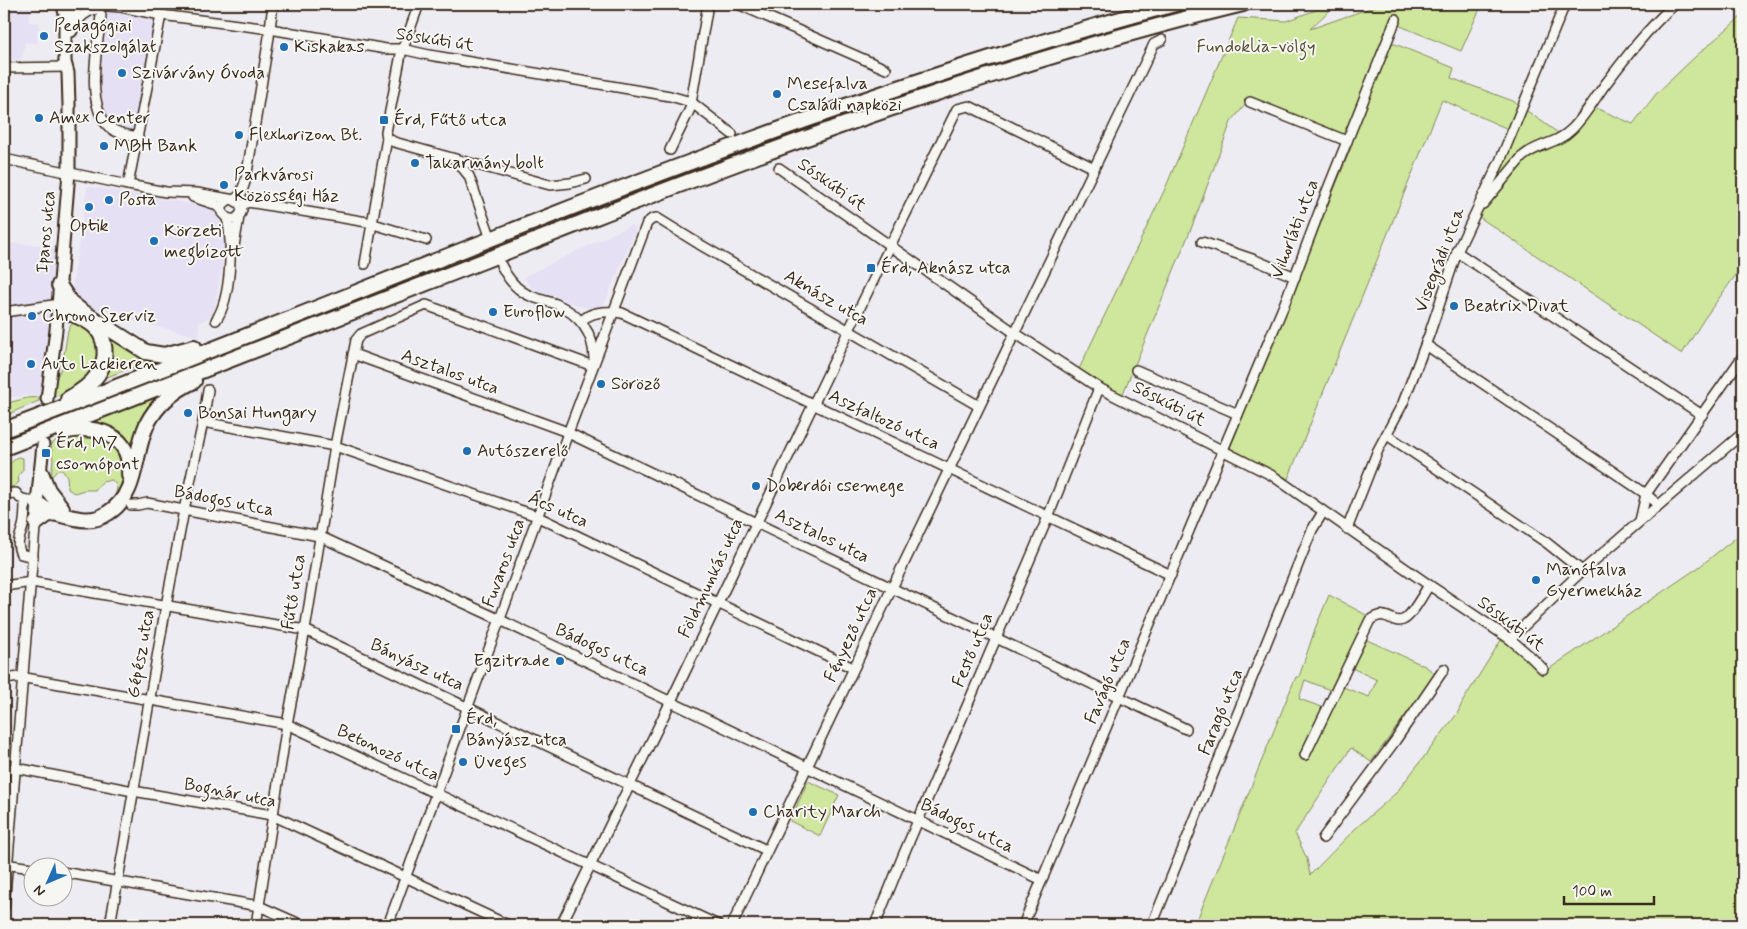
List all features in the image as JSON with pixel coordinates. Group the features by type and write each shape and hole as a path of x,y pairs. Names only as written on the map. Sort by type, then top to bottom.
{"highway":[{"path":"4,430 398,275 760,137 982,60 1176,4"},
{"path":"4,448 640,200 807,138 1065,52 1143,29 1243,4"},
{"path":"60,286 76,313 146,352 174,354 218,339 246,336"},
{"path":"40,416 80,392 93,380 102,365 104,344 95,326 67,306 58,307"},
{"path":"57,322 67,315 76,313"},
{"path":"31,501 50,503 58,510 82,520 92,520 112,511 128,494 143,435 148,424 166,400 192,382 235,364 257,349"},
{"path":"18,442 69,430 89,428 108,433 121,445 129,459 130,467 127,484 119,499 107,508 92,514 79,514 58,510 36,523"},
{"path":"41,473 58,510"}],"main road":[{"path":"62,5 70,8 80,5"},
{"name":"Iparos utca","path":"62,5 65,14 65,62 67,67"},
{"name":"Iparos utca","path":"47,398 57,322 69,172 67,67 72,35 71,25 80,5"},
{"path":"31,501 41,473 43,445"}],"street":[{"name":"Sóskúti út","path":"111,4 161,15 270,29 386,49 402,49 670,96 691,102 732,134"},
{"path":"236,202 246,179 273,4"},
{"path":"365,264 387,138 386,132 402,49 419,4"},
{"path":"670,150 690,109 708,4"},
{"path":"738,4 886,69"},
{"name":"Visegrádi utca","path":"1347,529 1378,450 1403,403 1426,345 1457,252 1500,161 1565,4"},
{"path":"1477,209 1488,200 1522,157 1534,149 1562,139 1574,127 1654,22 1675,4"},
{"name":"Sóskúti út","path":"80,5 118,5"},
{"path":"72,35 77,21 87,12 93,9 118,5"},
{"path":"100,15 93,87 98,110 110,127 118,133 138,137"},
{"path":"128,185 161,15"},
{"name":"Vihorláti utca","path":"1223,450 1295,277 1327,191 1396,19"},
{"name":"Fényező utca","path":"732,925 853,668 1154,44 1162,40"},
{"path":"4,68 67,67"},
{"path":"1250,102 1347,141"},
{"name":"Földmunkás utca","path":"561,925 957,109 969,106 1094,168"},
{"path":"387,138 394,142 550,185 586,179"},
{"path":"4,159 128,185 166,192 218,196 236,202 242,210 231,256"},
{"path":"454,159 469,176 489,233"},
{"name":"Sóskúti út","path":"779,168 1015,333 1099,388 1273,476 1347,529 1510,639 1543,669"},
{"path":"182,192 214,204 221,209"},
{"path":"239,217 233,220 222,214 223,203 248,202 372,223 426,240"},
{"path":"216,320 222,311 231,256 230,230 227,218"},
{"name":"Fuvaros utca","path":"388,925 612,311 647,223 657,218"},
{"name":"Aknász utca","path":"657,218 979,406"},
{"path":"1202,242 1255,260 1295,277"},
{"path":"1457,252 1702,415"},
{"path":"501,265 508,278 521,292 562,308 582,322 592,341 594,352 593,366"},
{"path":"4,312 53,305 58,307"},
{"name":"Fűtő utca","path":"256,925 287,724 305,630 335,446 358,336 423,305 430,305 593,366"},
{"path":"582,322 586,317 612,311"},
{"name":"Aszfaltozó utca","path":"612,311 622,313 1170,575"},
{"path":"1426,345 1646,494 1658,505"},
{"name":"Asztalos utca","path":"353,354 568,433 996,636 1186,729"},
{"path":"1640,522 1646,494 1743,356"},
{"path":"1136,370 1238,414"},
{"name":"Festő utca","path":"876,925 902,858 1048,517 1099,388"},
{"name":"Gépész utca","path":"110,925 166,606 208,390"},
{"name":"Ács utca","path":"203,422 335,446 538,517 853,668"},
{"path":"1510,639 1582,571 1743,433"},
{"path":"1387,434 1547,543 1582,571"},
{"name":"Favágó utca","path":"1023,925 1223,450"},
{"path":"4,494 16,493 20,498 31,501"},
{"path":"4,907 6,864 16,768 36,523 31,501"},
{"path":"31,501 18,540 18,547 22,554 33,557"},
{"name":"Bádogos utca","path":"131,505 147,503 320,536 671,701 1042,880"},
{"name":"Faragó utca","path":"1152,925 1312,530 1323,512"},
{"name":"Bányász utca","path":"4,586 32,582 305,630 766,850"},
{"path":"1305,756 1370,620 1378,615 1385,615 1396,621 1403,620 1408,617 1429,585"},
{"path":"1322,838 1444,669"},
{"name":"Betonozó utca","path":"4,680 23,677 287,724 718,925"},
{"path":"4,770 16,768"},
{"name":"Bognár utca","path":"16,768 272,815 508,925"},
{"path":"6,864 22,866"},
{"path":"72,874 259,906 302,925"}],"shaded area":[{"path":"4,4 32,4 28,22 39,23 37,43 25,42 21,60 4,61"},
{"name":"Szivárvány Óvoda","path":"105,11 156,20 135,133 111,126 99,108 96,86"},
{"path":"87,186 213,209 226,230 223,261 215,307 209,317 199,323 200,337 107,315 82,301 72,289"},
{"path":"631,225 636,229 604,305 600,309 594,311 532,288 523,277"},
{"path":"9,243 55,246 43,394 4,398 4,260 9,259"}],"green space":[{"name":"Fundoklia-völgy","path":"1336,4 1310,29 1382,4 1482,4 1461,51 1398,25 1390,42 1454,68 1451,78 1513,101 1561,135 1585,103 1633,124 1656,94 1743,15 1743,265 1704,319 1682,354 1479,217 1508,129 1442,100 1288,479 1230,448 1352,145 1250,99 1231,122 1193,224 1122,396 1079,369 1164,191 1238,18 1286,21"},
{"path":"80,321 97,337 99,366 73,390 53,397 56,378 62,367 68,330 72,324"},
{"path":"105,331 155,359 99,380"},
{"path":"167,392 135,455 89,423 90,422"},
{"path":"39,397 39,401 4,416 4,404"},
{"path":"86,434 95,436 105,440 118,452 122,459 123,476 116,494 117,486 112,480 102,482 95,490 74,493 68,489 67,476 62,470 58,470 51,477 53,459 51,445 56,440 72,435"},
{"path":"18,457 23,458 23,470 18,476 19,482 15,486 4,489 4,466"},
{"path":"1743,532 1743,925 1211,925 1197,920 1292,686 1296,677 1299,677 1329,595 1368,616 1330,690 1305,680 1299,699 1330,710 1343,687 1369,697 1377,680 1352,668 1367,640 1425,666 1436,674 1371,762 1351,748 1295,833 1307,859 1310,875 1356,828 1396,793 1457,714 1501,640 1543,673 1699,567"},
{"path":"808,781 839,795 820,836 790,821"}],"tunnel":[{"path":"44,440 47,399"}],"place":[{"name":"Pedagógiai Szakszolgálat","path":"44,36"},
{"name":"Kiskakas","path":"284,47"},
{"name":"Szivárvány Óvoda","path":"122,73"},
{"name":"Mesefalva Családi napközi","path":"777,94"},
{"name":"Amex Center","path":"39,118"},
{"name":"Érd, Fűtő utca","path":"384,120"},
{"name":"Flexhorizon Bt.","path":"239,135"},
{"name":"MBH Bank","path":"104,146"},
{"name":"Takarmány bolt","path":"415,163"},
{"name":"Parkvárosi Közösségi Ház","path":"224,185"},
{"name":"Posta","path":"109,200"},
{"name":"Optik","path":"89,207"},
{"name":"Körzeti megbízott","path":"154,241"},
{"name":"Érd, Aknász utca","path":"871,268"},
{"name":"Beatrix Divat","path":"1454,306"},
{"name":"Euroflow","path":"493,312"},
{"name":"Chrono Szerviz","path":"32,316"},
{"name":"Auto Lackieren","path":"31,364"},
{"name":"Söröző","path":"601,384"},
{"name":"Bonsai Hungary","path":"188,413"},
{"name":"Autószerelő","path":"467,451"},
{"name":"Érd, M7 csomópont","path":"46,453"},
{"name":"Doberdói csemege","path":"756,486"},
{"name":"Manófalva Gyermekház","path":"1536,580"},
{"name":"Egzitrade","path":"560,661"},
{"name":"Érd, Bányász utca","path":"456,729"},
{"name":"Üveges","path":"463,762"},
{"name":"Charity March","path":"753,812"}]}
